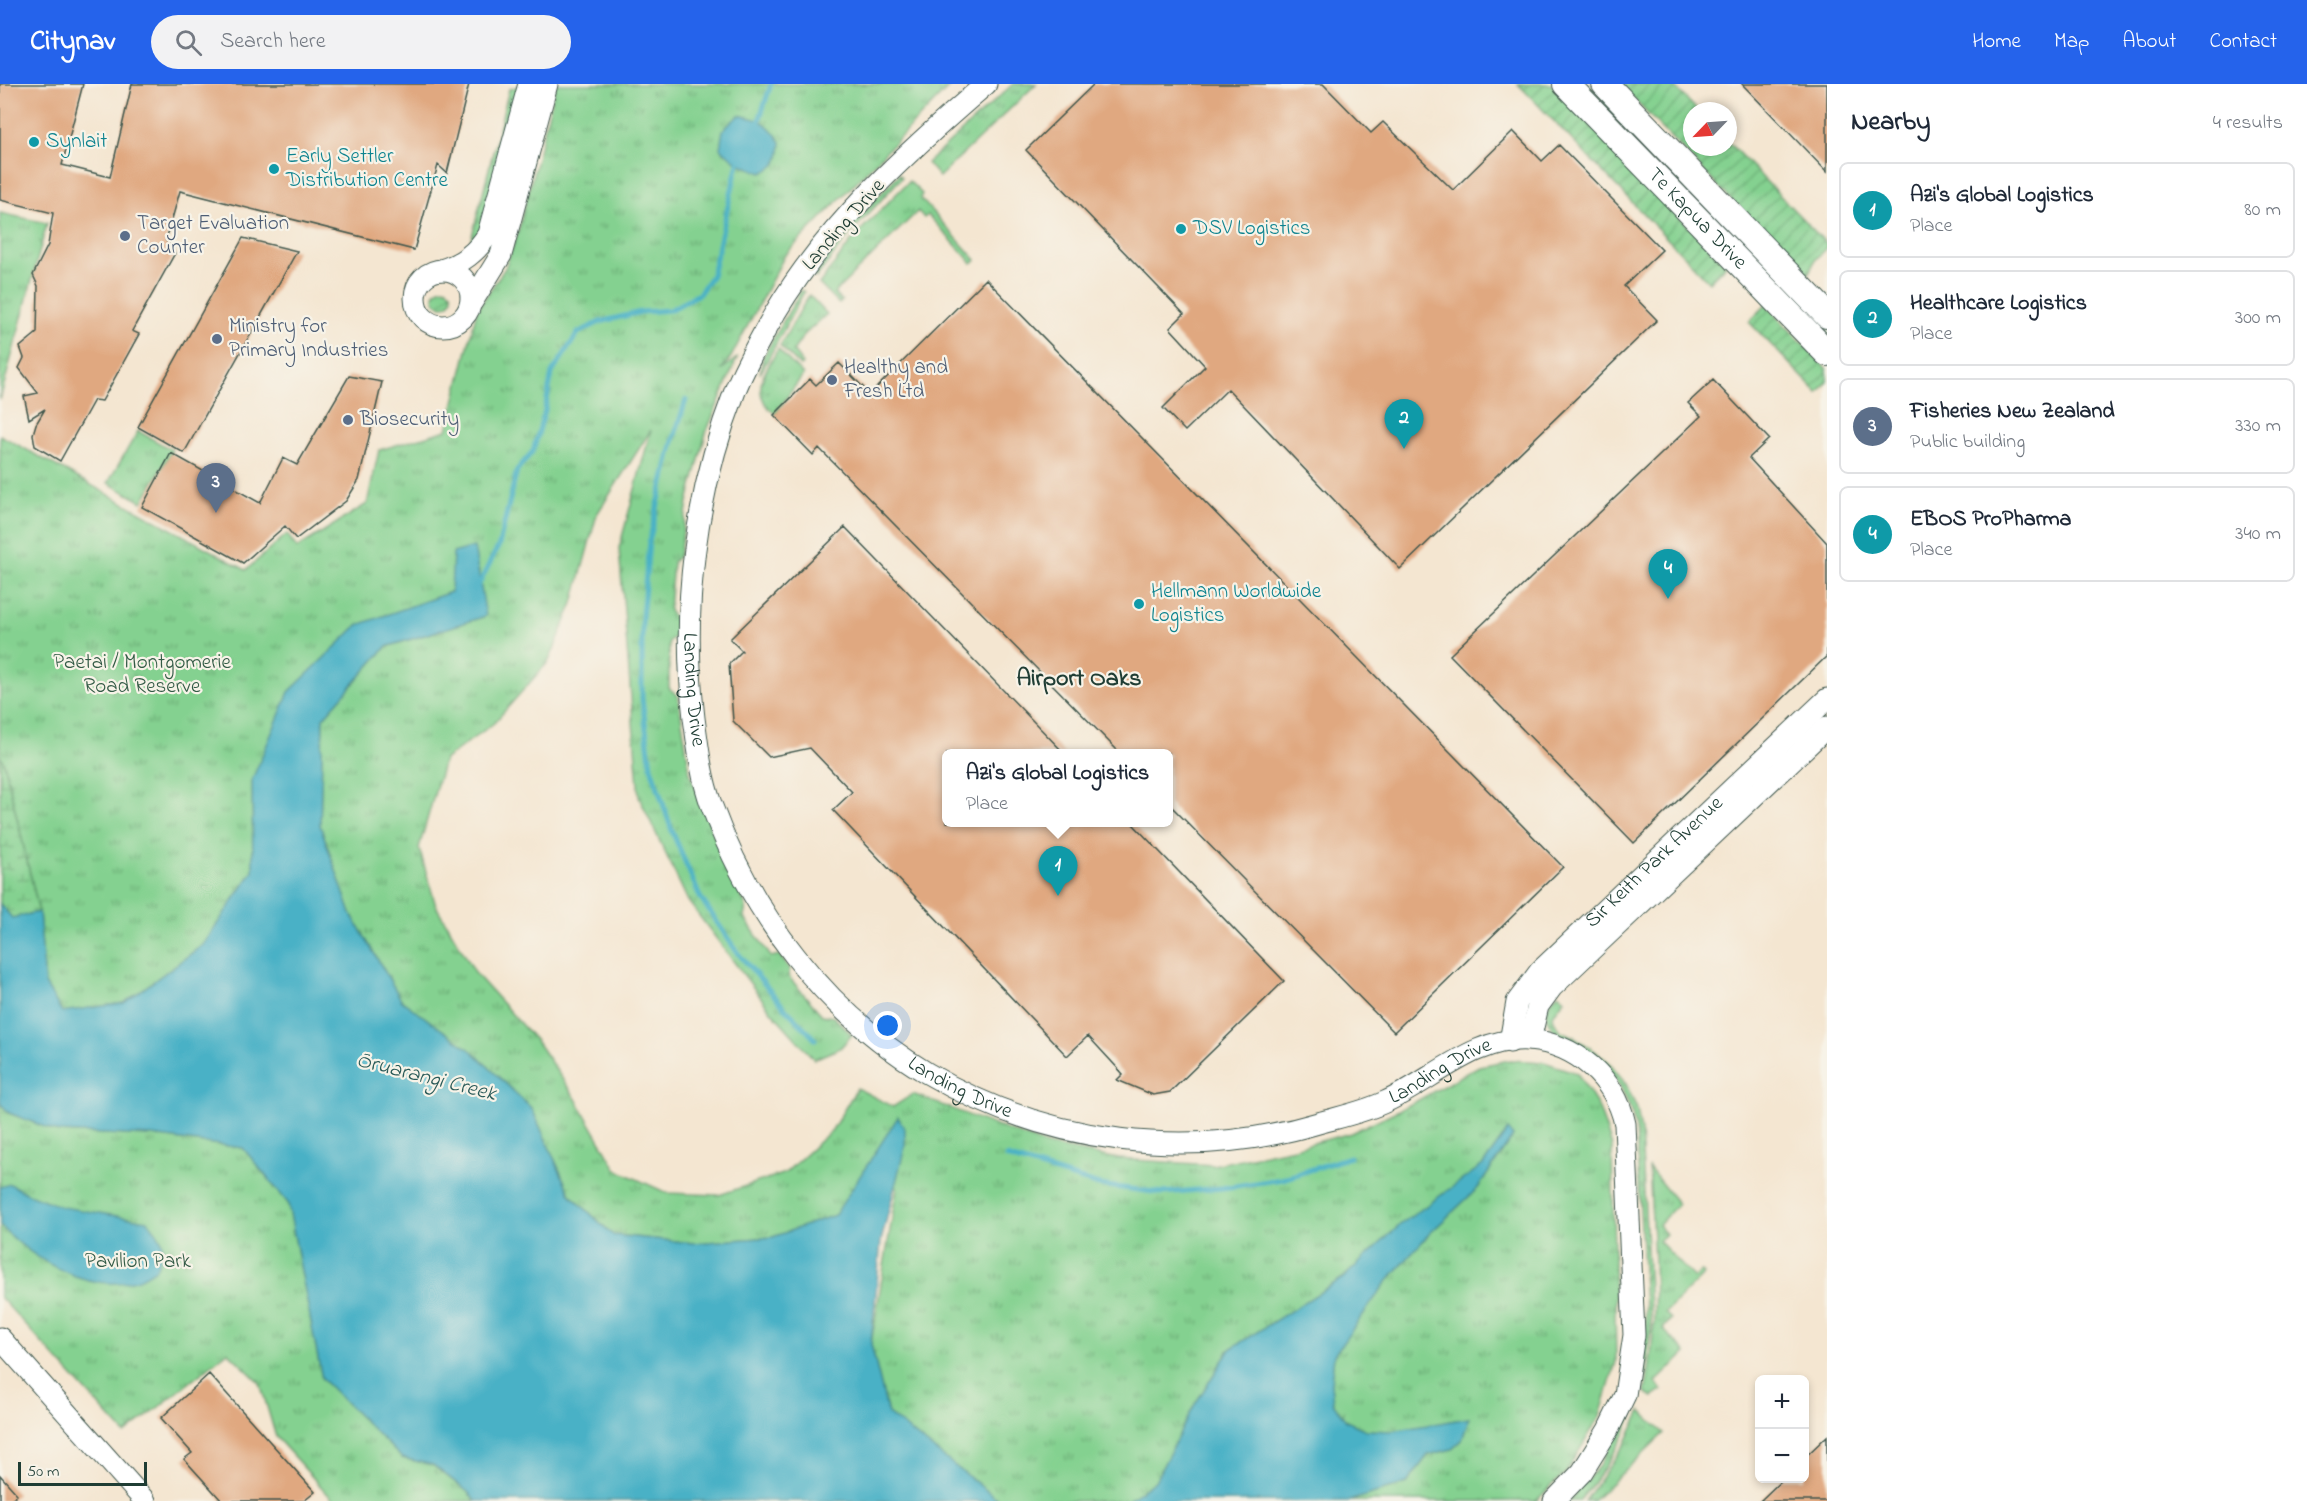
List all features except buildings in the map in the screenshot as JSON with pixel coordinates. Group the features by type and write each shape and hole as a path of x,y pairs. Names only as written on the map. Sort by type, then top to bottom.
{"street":[{"path":"529,84 489,234 483,243 466,258 432,272 418,285 415,303 423,318 437,326 454,325 467,314 501,255 547,84"},
{"name":"Landing Drive","path":"986,84 939,124 868,194 815,255 777,311 736,389 711,467 693,554 689,673 699,759 710,802 746,884 771,925 812,977 850,1016 883,1043 927,1073 972,1096 1022,1116 1100,1138 1138,1142 1207,1143 1282,1134 1387,1101 1477,1049 1520,1041 1567,1049 1590,1066 1615,1095 1625,1124 1634,1335 1627,1386 1617,1412 1582,1472 1554,1501"},
{"name":"Te Kapua Drive","path":"1566,84 1827,352"},
{"name":"Te Kapua Drive","path":"1605,84 1827,315"},
{"path":"441,270 458,273 464,279 469,286 472,302"},
{"name":"Sir Keith Park Avenue","path":"1520,1041 1517,1002 1540,971 1827,699"},
{"name":"Sir Keith Park Avenue","path":"1520,1041 1538,1006 1552,987 1827,726"},
{"path":"0,1338 146,1501"}],"green space":[{"name":"Paetai / Montgomerie Road Reserve","path":"556,84 952,84 785,255 731,357 721,370 737,358 706,433 688,502 679,556 673,562 669,611 675,618 676,636 669,641 669,688 678,696 690,773 722,856 746,906 744,917 771,957 779,955 790,969 788,976 822,1015 834,1017 852,1035 840,1048 814,1059 771,1011 688,901 639,797 619,548 651,430 597,514 573,603 549,661 494,723 444,760 419,848 436,906 476,974 537,1042 576,1099 617,1170 667,1193 719,1195 785,1173 832,1130 857,1088 893,1107 913,1094 1047,1145 1119,1159 1213,1165 1351,1133 1413,1103 1479,1066 1510,1060 1544,1062 1577,1073 1598,1106 1612,1146 1616,1362 1600,1416 1567,1471 1536,1501 1349,1501 1407,1483 1428,1455 1452,1449 1462,1440 1469,1419 1392,1431 1366,1430 1346,1421 1333,1403 1331,1384 1334,1354 1385,1284 1429,1234 1478,1188 1513,1136 1508,1130 1483,1165 1401,1224 1343,1278 1230,1349 1195,1404 1155,1481 1127,1501 1000,1501 888,1414 871,1344 897,1188 888,1186 835,1215 773,1237 694,1243 613,1235 570,1194 532,1109 473,1052 402,1001 351,914 320,825 323,718 386,647 486,616 454,553 451,592 358,626 252,780 253,871 204,944 124,1003 62,1012 45,984 39,912 4,763 0,756 0,435 246,570 287,534 297,548 367,504 379,450 447,430 477,310 505,268 518,233"},
{"path":"1013,84 1036,84 939,177 927,163"},
{"path":"1518,84 1551,84 1726,265 1709,282"},
{"path":"1580,84 1589,84 1827,330 1827,339"},
{"path":"1619,84 1672,84 1689,102 1683,102 1683,150"},
{"path":"522,85 486,223 470,244 509,89"},
{"path":"1737,151 1827,244 1827,248 1816,259 1808,274 1803,274 1689,156 1737,156"},
{"path":"899,174 902,177 850,234 816,278 813,273 845,232"},
{"path":"909,181 922,194 920,198 976,260 972,263 928,215 924,218 918,211 834,293 842,301 839,304 819,284 856,235"},
{"path":"0,213 47,223 0,400"},
{"path":"439,288 447,288 452,293 450,304 439,306 434,301 434,293"},
{"path":"801,290 804,292 760,374 763,357"},
{"path":"809,295 827,314 804,335 793,351 803,364 800,366 780,346"},
{"path":"1766,305 1827,369 1827,382 1818,393 1749,322"},
{"path":"778,349 803,375 775,414 762,398 761,390 764,374"},
{"path":"138,431 172,450 142,502 108,483"},
{"path":"0,756 4,763 39,912 12,918 0,904"},
{"path":"1558,993 1565,999 1553,1015 1554,1021 1561,1031 1576,1038 1610,1063 1626,1084 1637,1109 1641,1131 1651,1328 1645,1373 1640,1388 1637,1386 1637,1379 1646,1329 1636,1129 1623,1092 1610,1071 1592,1054 1557,1033 1550,1026 1546,1013 1550,1002"},
{"name":"Pavilion Park","path":"0,1103 9,1113 58,1132 152,1136 243,1148 288,1203 322,1379 402,1458 432,1465 468,1492 475,1501 334,1501 276,1437 260,1383 228,1352 125,1434 0,1297"},
{"path":"1649,1168 1678,1204 1658,1225 1666,1234 1659,1241 1694,1278 1701,1271 1704,1274 1665,1313 1671,1319 1663,1329 1686,1353 1656,1382 1662,1391 1653,1397 1645,1392 1653,1336 1654,1308 1654,1252"},
{"path":"1633,1409 1625,1432 1603,1470 1579,1501 1569,1501 1599,1466 1629,1410"},
{"path":"1641,1411 1664,1433 1593,1501 1585,1501 1625,1444"}],"water":[{"path":"739,115 764,123 781,142 777,161 762,173 738,163 720,148 723,130"},
{"name":"Ōruarangi Creek","path":"474,547 486,616 386,647 323,718 320,825 351,914 402,1001 473,1052 532,1109 570,1194 613,1235 694,1243 773,1237 835,1215 898,1117 905,1129 905,1147 881,1241 871,1344 888,1414 1000,1501 475,1501 468,1492 433,1465 402,1458 322,1379 288,1203 243,1148 152,1136 58,1132 9,1113 0,1103 0,904 12,918 39,912 45,984 62,1012 124,1003 204,944 253,871 252,780 289,692 358,625 451,592 453,553"},
{"path":"1508,1130 1513,1136 1478,1188 1429,1234 1385,1284 1334,1355 1331,1384 1333,1403 1346,1421 1366,1430 1392,1431 1469,1418 1462,1440 1452,1449 1428,1455 1407,1483 1349,1501 1127,1501 1155,1481 1195,1404 1230,1349 1343,1278 1401,1224 1483,1165"},
{"path":"10,1184 62,1207 148,1221 162,1244 156,1269 136,1280 118,1283 99,1282 80,1278 44,1261 13,1238 0,1225 0,1187"}],"waterway":[{"path":"759,121 771,84"},
{"path":"479,584 499,545 517,470 533,451 545,410 552,373 578,333 600,322 641,312 670,310 699,294 712,275 738,163"},
{"path":"686,400 673,441 649,542 642,617 642,699 651,767 672,831 700,897 737,952 815,1039"},
{"path":"1006,1157 1099,1185 1162,1193 1222,1188 1282,1179 1350,1157"}],"place":[{"name":"Synlait","path":"34,142"},
{"name":"Early Settler Distribution Centre","path":"274,169"},
{"name":"DSV Logistics","path":"1181,229"},
{"name":"Target Evaluation Counter","path":"125,236"},
{"name":"Ministry for Primary Industries","path":"217,339"},
{"name":"Healthy and Fresh Ltd","path":"832,380"},
{"name":"Biosecurity","path":"348,420"},
{"name":"Healthcare Logistics","path":"1404,449"},
{"name":"Fisheries New Zealand","path":"216,513"},
{"name":"EBOS ProPharma","path":"1668,599"},
{"name":"Hellmann Worldwide Logistics","path":"1139,604"},
{"name":"Azi's Global Logistics","path":"1058,896"}],"district":[{"name":"Airport Oaks","path":"1079,679"}]}
